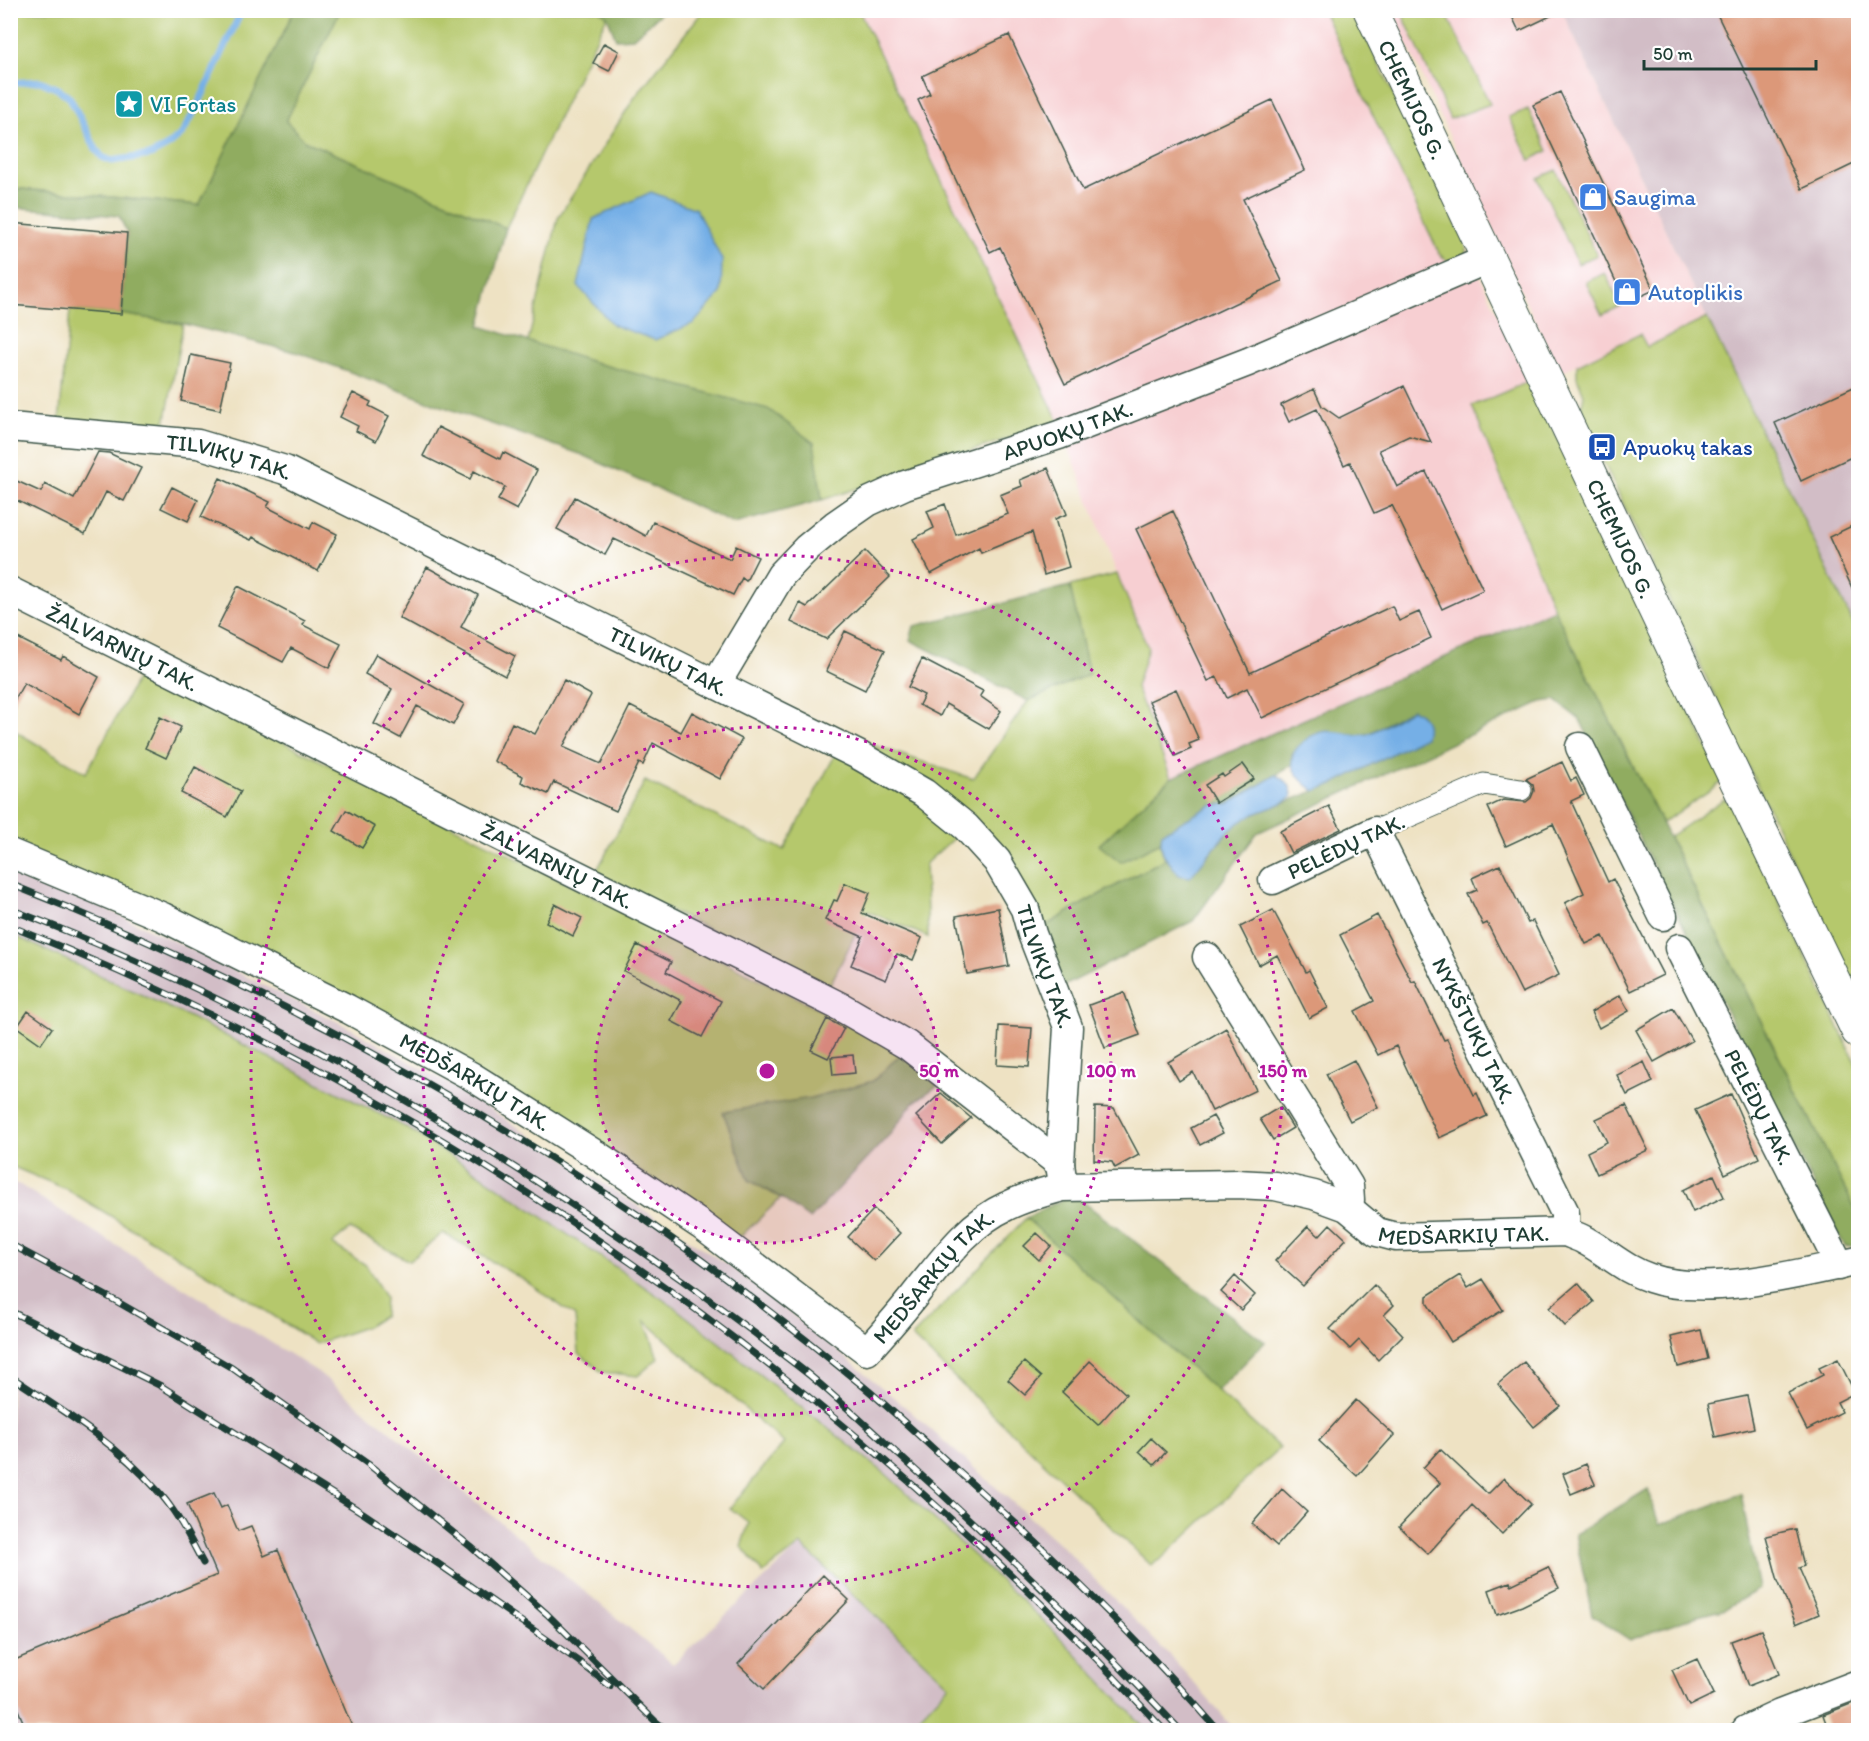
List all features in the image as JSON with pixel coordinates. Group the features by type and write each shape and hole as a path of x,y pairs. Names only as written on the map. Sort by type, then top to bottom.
{"main road":[{"name":"CHEMIJOS G.","path":"1370,10 1858,1031"}],"street":[{"name":"APUOKŲ TAK.","path":"717,684 781,575 807,548 868,502 905,484 1059,435 1226,371 1488,259"},
{"name":"TILVIKŲ TAK.","path":"10,427 198,444 285,470 860,756 924,793 966,827 997,861 1025,909 1032,934 1068,1028 1062,1176"},
{"name":"ŽALVARNIŲ TAK.","path":"10,591 841,1007 907,1044 1062,1176"},
{"path":"1580,747 1663,916"},
{"name":"PELĖDŲ TAK.","path":"1273,880 1375,831 1484,784 1521,790"},
{"name":"NYKŠTUKŲ TAK.","path":"1375,831 1565,1213 1565,1232"},
{"name":"MEDŠARKIŲ TAK.","path":"10,854 163,917 348,1009 471,1076 595,1154 701,1226 867,1351 892,1324 955,1245 1005,1206 1042,1192 1062,1176 1275,1186 1314,1195 1347,1207 1377,1233 1396,1238 1565,1232 1586,1241 1628,1269 1651,1279 1680,1285 1708,1286 1792,1276 1848,1263"},
{"name":"PELĖDŲ TAK.","path":"1679,948 1829,1243 1848,1263"},
{"path":"1206,957 1349,1186 1350,1200 1347,1207"},
{"path":"1746,1731 1780,1714 1858,1684"}],"shaded area":[{"path":"859,11 1353,11 1530,381 1472,406 1554,609 1171,778 1136,687 1148,648 1059,422"},
{"path":"1392,11 1562,11 1707,318 1647,347 1639,334 1559,373"},
{"path":"1562,11 1858,11 1858,634 1707,318"},
{"path":"11,869 87,900 348,1027 469,1095 731,1267 826,1341 910,1411 1062,1546 1174,1660 1235,1730 1147,1730 1050,1627 887,1475 674,1307 482,1176 405,1127 187,1016 11,934"},
{"path":"11,1182 20,1185 318,1372 673,1664 801,1545 949,1685 907,1730 11,1730"}],"green space":[{"path":"600,10 607,16 506,228 305,141 286,121 340,11"},
{"name":"VI Fortas","path":"10,11 294,11 199,205 11,188"},
{"path":"294,11 340,11 286,121 305,141 506,228 480,326 596,363 768,409 814,443 822,500 734,524 583,455 474,418 299,353 184,324 121,314 127,233 119,216 11,207 10,188 199,205"},
{"path":"600,11 663,11 633,38 616,39 607,16"},
{"path":"703,11 859,11 1059,422 822,500 814,443 596,363 528,342 558,218 635,97"},
{"path":"1323,11 1353,11 1466,244 1466,254 1454,265 1439,253"},
{"path":"1401,11 1445,11 1490,104 1450,119"},
{"path":"1528,109 1548,151 1530,160 1509,117"},
{"path":"1556,170 1597,255 1578,264 1538,178"},
{"path":"1605,273 1621,306 1602,315 1586,282"},
{"path":"70,310 121,314 183,324 162,441 58,431"},
{"path":"1707,318 1858,634 1858,997 1580,413 1584,395 1577,377 1577,365 1640,334 1647,347"},
{"path":"1530,381 1723,780 1715,788 1662,823 1554,609 1472,406"},
{"path":"1117,574 1148,648 1136,687 1171,778 1099,845 1121,861 1161,842 1165,859 1032,934 966,827 925,864 928,937 867,911 829,987 595,874 645,781 784,850 840,746 860,756 867,743 973,779 1028,701 1089,674 1070,586"},
{"path":"1070,586 1089,674 1028,701 910,640 914,626"},
{"path":"1554,609 1858,1215 1858,1246 1845,1247 1580,720 1555,700 1541,702 1257,833 1193,921 1054,991 1032,934 1165,859 1173,865 1179,875 1190,877 1233,827 1247,817 1333,784 1425,737 1412,709 1368,734 1337,733 1292,754 1292,765 1228,804 1212,805 1162,833 1161,842 1121,862 1099,845 1171,778"},
{"path":"141,671 904,1051 874,1081 811,1098 749,1180 781,1198 739,1238 572,1126 11,844 10,728 86,773"},
{"path":"1724,799 1733,804 1858,1068 1858,1215 1669,837"},
{"path":"11,934 187,1016 405,1127 482,1176 674,1307 887,1475 1050,1627 1147,1730 907,1730 949,1685 801,1545 763,1573 741,1546 749,1523 730,1508 784,1443 645,1321 658,1358 638,1376 602,1372 578,1353 575,1316 524,1280 443,1233 409,1261 350,1229 332,1244 366,1265 385,1297 384,1316 368,1326 316,1344 245,1297 66,1189 11,1166"},
{"path":"904,1051 944,1081 913,1103 891,1133 810,1219 781,1198 749,1180 723,1112 811,1098 873,1081"},
{"path":"1073,1194 1265,1342 1217,1391 1026,1218"},
{"path":"1026,1218 1280,1448 1161,1559 1151,1565 912,1337"},
{"path":"1648,1489 1659,1525 1741,1494 1759,1589 1723,1610 1697,1616 1630,1640 1592,1615 1575,1534"}],"water":[{"path":"651,192 696,209 722,260 721,293 694,323 655,340 613,325 578,286 593,219"},
{"path":"1412,709 1425,720 1425,737 1315,791 1294,770 1292,757 1295,750 1313,735 1327,731 1356,735 1367,734"},
{"path":"1276,775 1288,783 1292,797 1237,824 1222,838 1190,877 1179,875 1163,852 1162,833 1212,805 1228,804"}],"building":[{"path":"1509,10 1563,10 1519,31"},
{"path":"1715,10 1858,10 1858,162 1802,189"},
{"path":"1009,35 1083,190 1272,100 1305,170 1243,199 1282,281 1065,384 1000,247 990,252 918,100 930,94 922,76"},
{"path":"604,43 619,51 609,71 593,63"},
{"name":"Saugima","path":"1560,92 1654,290 1626,303 1533,105"},
{"path":"10,223 127,233 121,314 10,305"},
{"path":"191,355 230,363 220,410 181,401"},
{"path":"1858,385 1858,454 1801,481 1775,423"},
{"path":"1404,386 1431,442 1409,436 1379,450 1397,487 1426,472 1483,590 1442,609 1392,505 1374,513 1350,462 1344,465 1317,409 1289,422 1281,405 1314,389 1322,406 1339,418"},
{"path":"353,393 371,402 369,406 389,416 376,441 356,431 358,426 340,417"},
{"path":"438,427 500,459 503,452 537,470 517,510 498,500 505,487 474,471 470,479 423,456"},
{"path":"98,452 109,453 141,468 124,501 106,492 85,534 10,497 10,478 41,492 45,484 74,499"},
{"path":"1048,468 1067,514 1055,519 1069,567 1044,575 1032,532 981,553 979,548 931,574 913,539 934,528 927,511 945,504 956,535 1008,514 1000,495 1022,486 1020,480"},
{"path":"220,478 270,502 267,507 310,529 313,522 337,534 318,571 253,537 251,540 201,517"},
{"path":"172,487 198,500 188,521 161,508"},
{"path":"575,497 646,536 653,522 730,559 736,546 758,557 746,581 742,578 733,595 614,539 605,555 557,529"},
{"path":"1173,511 1250,673 1392,606 1399,621 1419,612 1431,638 1262,718 1247,688 1227,698 1217,677 1208,681 1136,529"},
{"path":"1858,523 1858,601 1829,537"},
{"path":"865,551 890,577 826,639 791,622 800,603 807,607"},
{"path":"427,567 478,595 461,627 515,656 505,676 399,618"},
{"path":"238,586 305,621 303,625 341,644 329,668 291,648 283,662 217,628"},
{"path":"845,631 885,650 865,690 826,671"},
{"path":"10,634 61,660 63,656 99,677 79,714 24,683 10,708"},
{"path":"376,654 464,704 453,725 417,706 400,738 374,724 392,689 365,674"},
{"path":"922,659 983,691 980,696 1001,711 989,729 946,704 940,716 919,705 924,695 908,687"},
{"path":"564,680 591,695 563,747 601,764 630,706 681,732 692,712 742,739 720,779 653,743 643,765 639,763 616,811 554,782 548,794 521,782 523,776 494,761 512,723 535,734"},
{"path":"1176,689 1199,740 1189,744 1191,749 1175,756 1149,701"},
{"path":"160,717 181,727 166,758 145,748"},
{"path":"1562,762 1571,781 1576,778 1584,795 1571,801 1608,882 1613,879 1663,975 1630,991 1603,936 1586,944 1565,903 1584,893 1553,824 1506,846 1488,807 1503,800 1526,802 1534,791 1533,785 1526,779"},
{"path":"1243,764 1254,779 1216,803 1205,785 1222,774 1224,777"},
{"path":"195,767 241,791 227,817 181,793"},
{"path":"1329,806 1341,829 1291,853 1280,831"},
{"path":"346,810 375,827 362,848 334,831"},
{"path":"1500,865 1528,923 1533,921 1559,975 1522,993 1487,923 1483,925 1468,894 1477,890 1472,878"},
{"path":"845,883 870,893 862,913 922,938 913,960 897,954 886,980 851,965 863,937 825,920"},
{"path":"555,904 582,918 573,936 546,922"},
{"path":"998,908 1009,966 967,974 956,916"},
{"path":"1273,910 1306,972 1309,970 1328,1008 1309,1018 1277,955 1259,965 1240,927"},
{"path":"1377,915 1412,982 1415,981 1444,1040 1447,1039 1474,1095 1477,1093 1487,1116 1439,1138 1396,1046 1378,1055 1355,1011 1374,1001 1340,935"},
{"path":"637,945 671,962 666,972 721,1001 702,1037 671,1021 682,1001 624,971"},
{"path":"1124,992 1140,1035 1105,1048 1089,1005"},
{"path":"1620,995 1629,1011 1599,1028 1591,1012"},
{"path":"1673,1008 1692,1041 1654,1062 1636,1030"},
{"path":"28,1011 52,1028 41,1044 17,1027"},
{"path":"827,1019 844,1028 828,1058 811,1050"},
{"path":"999,1026 1032,1028 1029,1067 997,1065"},
{"path":"1226,1028 1256,1090 1212,1111 1193,1072 1179,1081 1168,1062"},
{"path":"853,1055 855,1073 833,1075 831,1057"},
{"path":"1354,1060 1378,1107 1350,1121 1326,1074"},
{"path":"1644,1062 1653,1082 1627,1095 1617,1075"},
{"path":"941,1093 971,1118 942,1144 916,1116"},
{"path":"1731,1094 1759,1158 1725,1174 1695,1110"},
{"path":"1626,1105 1648,1150 1597,1174 1587,1152 1607,1142 1596,1119"},
{"path":"1095,1107 1114,1108 1139,1155 1115,1168 1112,1162 1094,1160"},
{"path":"1280,1107 1293,1128 1273,1140 1260,1119"},
{"path":"1213,1116 1223,1133 1200,1145 1191,1128"},
{"path":"1714,1175 1724,1197 1693,1212 1683,1190"},
{"path":"874,1209 900,1233 874,1261 848,1237"},
{"path":"1330,1224 1346,1239 1303,1286 1275,1261 1308,1226 1319,1236"},
{"path":"1037,1233 1051,1246 1039,1260 1024,1246"},
{"path":"1460,1275 1468,1288 1483,1279 1503,1310 1451,1342 1427,1303 1427,1296"},
{"path":"1235,1276 1255,1295 1241,1310 1221,1292"},
{"path":"1578,1283 1594,1302 1565,1326 1549,1308"},
{"path":"1374,1285 1394,1305 1384,1315 1403,1335 1378,1360 1359,1340 1350,1349 1330,1329"},
{"path":"1701,1330 1708,1359 1678,1367 1671,1337"},
{"path":"1838,1359 1855,1393 1837,1402 1842,1412 1807,1430 1788,1393 1823,1375 1819,1368"},
{"path":"1090,1361 1126,1394 1098,1425 1062,1392"},
{"path":"1024,1362 1041,1377 1025,1395 1008,1380"},
{"path":"1524,1362 1560,1406 1534,1427 1498,1384"},
{"path":"1747,1396 1754,1428 1715,1437 1708,1404"},
{"path":"1356,1400 1394,1435 1357,1476 1319,1441"},
{"path":"1151,1438 1166,1452 1154,1465 1139,1451"},
{"path":"1440,1449 1488,1494 1504,1478 1531,1504 1502,1534 1472,1505 1428,1554 1399,1527 1440,1483 1423,1468"},
{"path":"1586,1464 1595,1484 1571,1494 1563,1474"},
{"path":"1282,1489 1307,1512 1277,1546 1252,1524"},
{"path":"214,1493 221,1508 227,1505 238,1531 251,1526 264,1556 278,1550 354,1731 27,1731 10,1691 10,1662 217,1575 187,1504"},
{"path":"1795,1529 1804,1566 1799,1568 1819,1614 1796,1624 1778,1581 1766,1536"},
{"path":"1548,1567 1559,1588 1497,1615 1489,1590 1510,1582 1511,1585"},
{"path":"823,1575 849,1600 764,1689 738,1664"},
{"path":"1761,1630 1779,1674 1748,1686 1731,1641"},
{"path":"1697,1659 1714,1694 1689,1706 1672,1670"},
{"path":"1858,1701 1858,1731 1829,1731 1823,1715"}],"waterway":[{"path":"10,83 40,81 58,89 70,98 102,157 112,161 151,155 169,145 182,134 242,10"}],"railway":[{"path":"10,884 175,954 336,1034 493,1122 644,1219 779,1319 896,1415 1093,1597 1157,1662 1218,1730"},
{"path":"10,909 163,973 313,1049 459,1132 658,1263 793,1362 843,1404 1038,1585 1180,1730"},
{"path":"10,926 173,996 331,1076 484,1166 632,1264 774,1369 911,1483 1041,1603 1164,1730"},
{"path":"10,1244 116,1301 232,1368 368,1464 471,1547 547,1614 655,1721 667,1730"},
{"path":"10,1311 161,1386 363,1513 578,1661 610,1686"},
{"path":"10,1376 106,1442 140,1472 170,1506 203,1563"}],"place":[{"name":"VI Fortas","path":"129,104"},
{"name":"Saugima","path":"1593,197"},
{"name":"Autoplikis","path":"1627,292"},
{"name":"Apuokų takas","path":"1602,447"}]}
